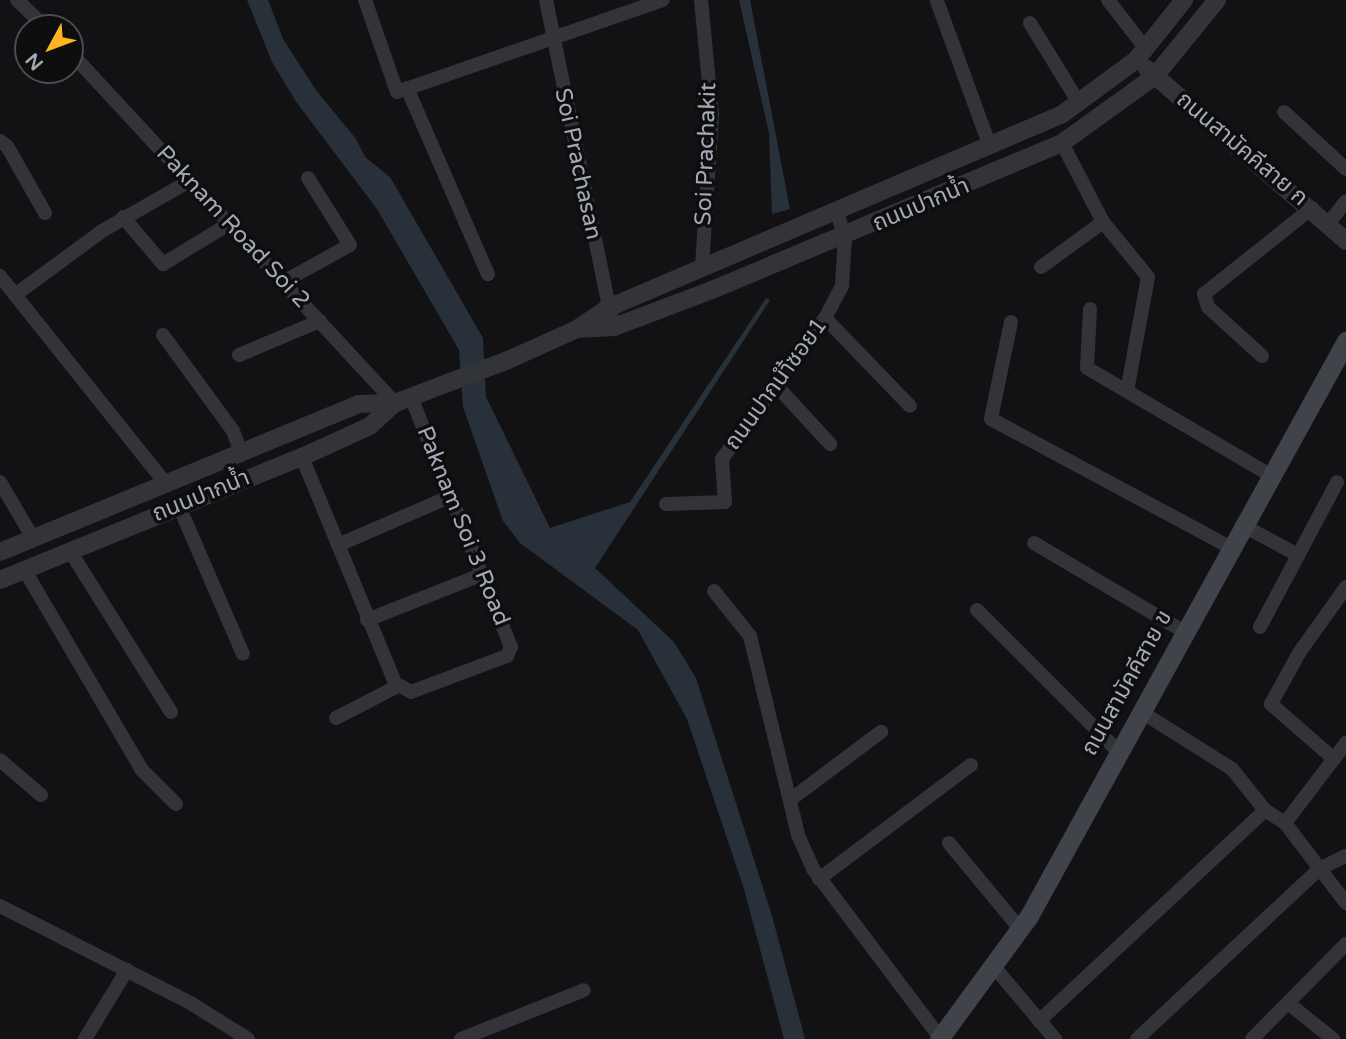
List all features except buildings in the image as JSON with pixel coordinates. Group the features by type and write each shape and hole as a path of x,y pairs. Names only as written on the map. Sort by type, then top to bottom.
{"main road":[{"name":"ถนนสามัคคีสาย ข","path":"940,1039 1021,930 1183,631 1346,341"}],"street":[{"path":"17,0 32,14"},
{"path":"365,0 402,90 488,274"},
{"name":"Soi Prachasan","path":"546,0 614,327"},
{"path":"402,90 662,0"},
{"name":"Soi Prachakit","path":"701,0 712,115 702,267"},
{"path":"1108,0 1141,54"},
{"name":"ถนนปากน้ำ","path":"0,552 359,404 403,400 508,360 577,329 608,308 990,147 1079,103 1141,54 1184,0"},
{"name":"ถนนปากน้ำ","path":"577,329 614,327 845,237 1062,143 1155,76 1217,0"},
{"path":"937,1 990,147"},
{"path":"1030,23 1079,103"},
{"name":"ถนนสามัคคีสาย ก","path":"1141,54 1155,76 1312,208 1346,241"},
{"name":"Paknam Road Soi 2","path":"84,67 232,222 320,321 403,400"},
{"path":"1284,112 1346,169"},
{"path":"0,142 7,146 45,213"},
{"path":"1062,143 1103,222 1147,277 1149,286 1127,391"},
{"path":"285,281 350,245 307,178"},
{"path":"15,295 123,217 191,180"},
{"path":"1328,223 1346,201"},
{"path":"1262,356 1208,307 1204,294 1312,208"},
{"name":"ถนนปากนำ้ซอย1","path":"666,505 725,502 722,459 774,383 825,317 842,286 845,237 837,212"},
{"path":"123,217 163,264 232,222"},
{"path":"1041,267 1103,222"},
{"path":"0,276 166,484"},
{"path":"1090,309 1087,368 1270,475"},
{"path":"825,317 910,406"},
{"path":"239,355 320,321"},
{"path":"1011,322 991,419 1230,547"},
{"path":"163,335 233,431 241,452"},
{"path":"774,383 830,444"},
{"name":"ถนนปากน้ำ","path":"0,580 178,504 302,457 370,426 403,400"},
{"name":"Paknam Soi 3 Road","path":"398,686 411,692 510,654 511,646 451,496 403,400"},
{"path":"302,457 389,675 398,686 336,718"},
{"path":"0,482 33,538"},
{"path":"1260,627 1337,482"},
{"path":"338,545 451,496"},
{"path":"178,504 243,654"},
{"path":"1242,525 1298,555"},
{"path":"1034,543 1183,631"},
{"path":"69,551 171,712"},
{"path":"24,569 142,770 176,804"},
{"path":"367,620 483,574"},
{"path":"1334,759 1272,704 1298,653 1346,587"},
{"path":"713,591 750,636 798,835 819,879 940,1039"},
{"path":"977,610 1118,751"},
{"path":"1140,711 1232,769 1265,810 1284,823 1346,903"},
{"path":"790,800 881,732"},
{"path":"1284,823 1346,743"},
{"path":"0,760 41,795"},
{"path":"819,879 971,765"},
{"path":"1039,1021 1265,810"},
{"path":"949,843 1021,930"},
{"path":"1138,1039 1319,869 1346,856"},
{"path":"0,905 127,970 230,1034 248,1039"},
{"path":"1252,1039 1346,944"},
{"path":"995,968 1055,1039"},
{"path":"85,1039 127,970"},
{"path":"461,1039 584,990"},
{"path":"1288,1003 1333,1039"}],"shaded area":[{"path":"247,0 268,0 283,39 316,90 356,139 365,157 390,177 483,338 486,397 550,528 630,502 766,298 770,300 595,568 674,642 696,678 772,916 805,1039 784,1039 744,889 687,719 638,630 520,543 503,521 463,407 459,350 377,209 297,103 272,62"},
{"path":"739,0 750,0 790,209 772,214 769,133"}]}
